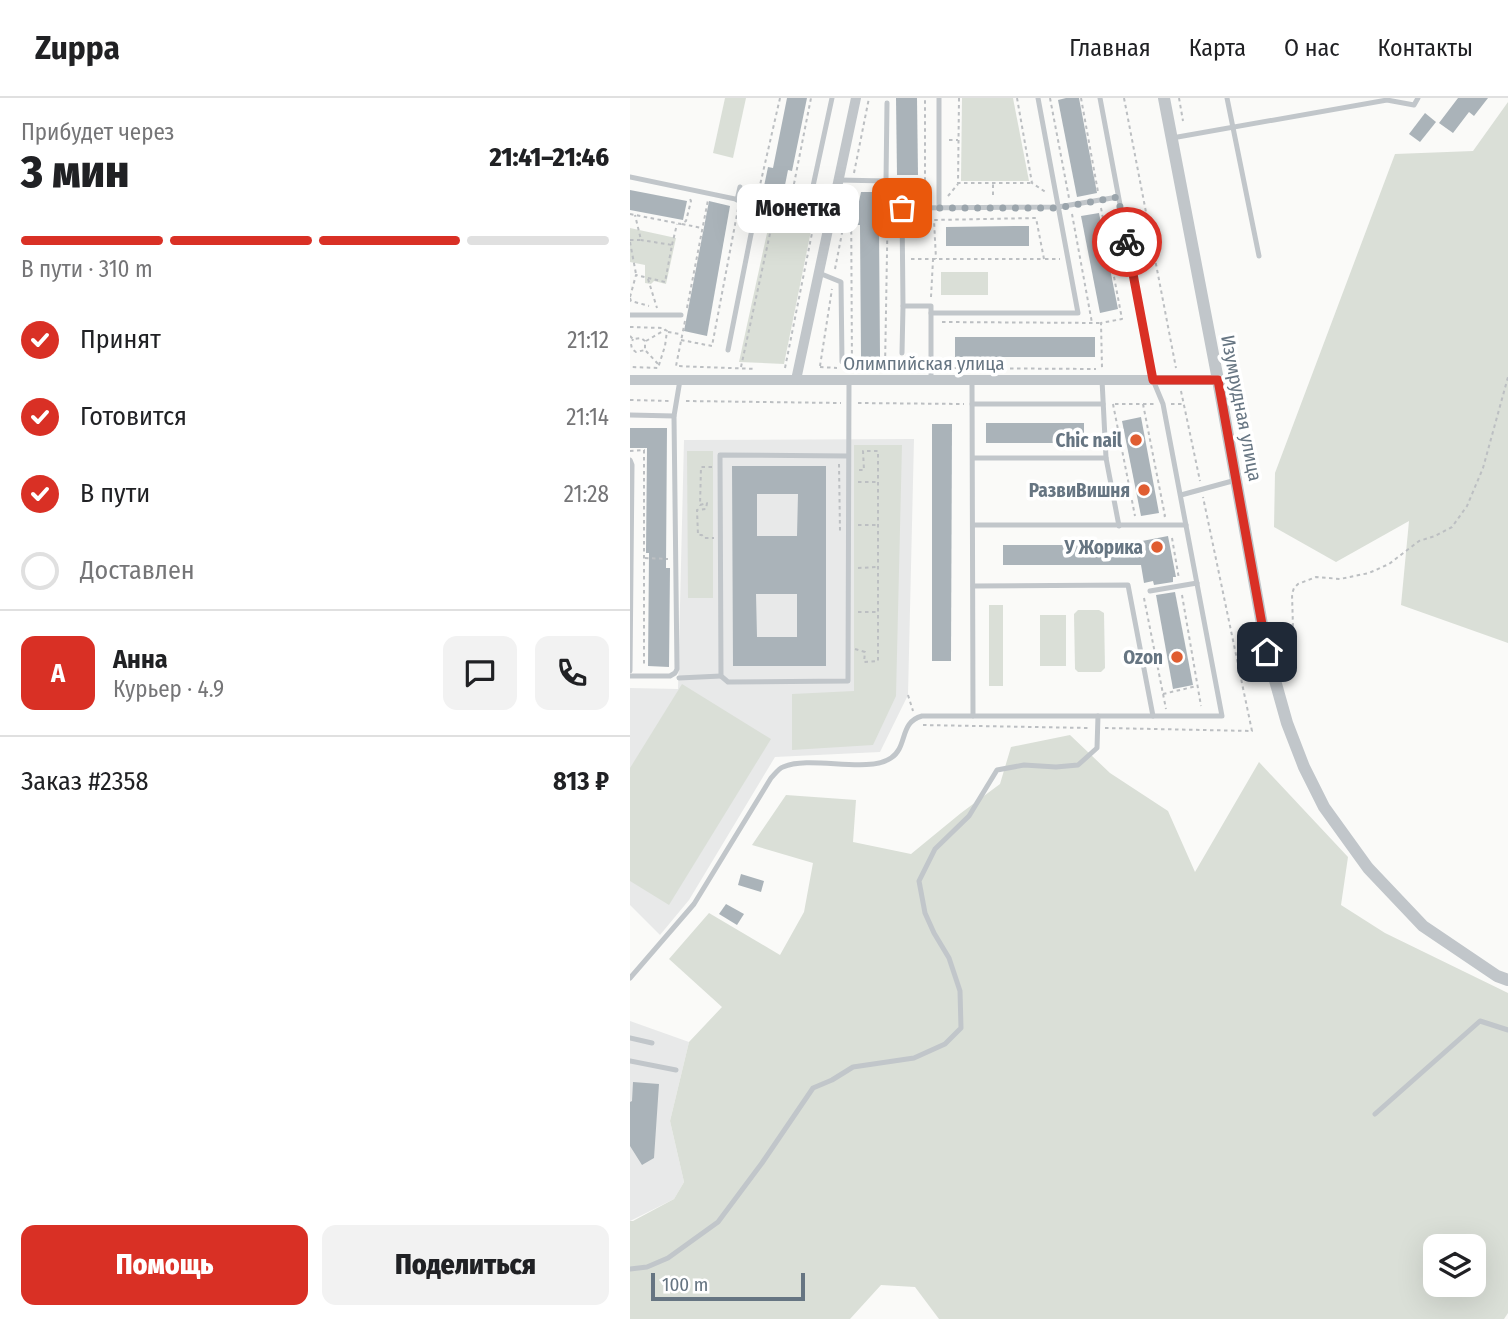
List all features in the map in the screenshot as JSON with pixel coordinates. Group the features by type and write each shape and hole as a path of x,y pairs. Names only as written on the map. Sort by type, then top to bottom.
{"street":[{"path":"796,380 856,98"},
{"name":"Изумрудная улица","path":"1164,98 1267,652 1287,723 1304,767 1324,807 1368,868 1423,926 1497,976 1508,980"},
{"name":"Олимпийская улица","path":"630,380 1218,380"}],"lane":[{"path":"807,214 832,98"},
{"path":"939,98 939,208"},
{"path":"902,306 1078,313 1038,98"},
{"path":"630,978 694,904 771,778 780,768 794,764 878,764 897,752 908,724 922,716 1222,716 1163,404 1153,380 1100,98"},
{"path":"1227,98 1259,256"},
{"path":"1172,138 1387,100 1414,104 1418,98"},
{"path":"838,180 886,181 887,103"},
{"path":"656,183 830,219"},
{"path":"737,200 740,187"},
{"path":"902,353 902,208 1058,208 1118,197"},
{"path":"728,350 757,204"},
{"path":"819,273 841,282 841,365"},
{"path":"931,309 931,381"},
{"path":"630,315 681,315"},
{"path":"630,460 630,673 670,676 677,669 674,416 680,380"},
{"path":"1102,380 1106,458 1119,526"},
{"path":"679,678 721,676 728,682 848,681 849,381"},
{"path":"972,381 973,716"},
{"path":"972,404 1103,404"},
{"path":"630,415 674,416"},
{"path":"721,676 720,456 848,456"},
{"path":"973,458 1106,458"},
{"path":"1181,495 1236,480"},
{"path":"973,525 1186,525"},
{"path":"1150,591 1197,583"},
{"path":"973,586 1128,585 1153,716"},
{"path":"630,1269 647,1267 668,1258 718,1222 813,1088 853,1067 914,1058 945,1044 961,1028 960,991 949,958 925,913 919,881 935,849 969,816 997,770 1024,765 1078,765 1097,748 1098,716"},
{"path":"1375,1114 1480,1021 1508,1030"},
{"path":"630,1038 652,1043"},
{"path":"630,1061 676,1070"}],"path":[{"path":"779,98 758,194 791,199 811,98"},
{"path":"852,180 869,98"},
{"path":"885,368 888,195 925,192 925,98"},
{"path":"939,208 958,183 959,98"},
{"path":"1017,98 1032,183"},
{"path":"942,322 1101,323 1122,319 1081,98"},
{"path":"1124,98 1252,731"},
{"path":"1179,98 1183,121"},
{"path":"1024,138 1030,137"},
{"path":"949,140 959,140"},
{"path":"958,183 1032,183 1056,199"},
{"path":"993,183 993,195"},
{"path":"841,365 820,368 833,279 851,187 852,368 1102,369 1101,323"},
{"path":"679,223 686,221 691,201 688,196"},
{"path":"741,369 774,213"},
{"path":"630,214 702,228"},
{"path":"635,215 641,240"},
{"path":"931,309 934,220 1036,218 1044,259"},
{"path":"636,275 665,282 679,223"},
{"path":"657,308 631,301 636,275 630,241 672,245"},
{"path":"902,259 1068,259"},
{"path":"648,278 659,315"},
{"path":"630,327 663,328 682,334"},
{"path":"645,341 666,331"},
{"path":"630,368 658,368 666,331"},
{"path":"630,336 633,339"},
{"path":"633,339 641,338 645,341"},
{"path":"633,339 631,348 636,352 645,350"},
{"path":"645,341 645,350 659,365"},
{"path":"1267,652 1280,648 1289,641 1293,627 1292,594 1298,584 1316,577 1340,579 1368,573 1389,564 1419,541 1452,527 1468,506 1483,468 1508,377"},
{"path":"630,400 972,404"},
{"path":"1135,520 1113,404 1184,404"},
{"path":"1143,404 1165,516 1155,517"},
{"path":"630,451 644,450 644,668 647,669"},
{"path":"839,470 864,470 863,451 878,451 878,661 864,662 865,652 854,649"},
{"path":"835,460 838,461 839,470 840,536"},
{"path":"704,538 698,535 697,510 706,509 707,503 700,505 701,467 711,467"},
{"path":"839,482 878,482"},
{"path":"840,525 878,525"},
{"path":"1172,538 1200,709"},
{"path":"644,558 672,559"},
{"path":"848,568 878,567"},
{"path":"1143,594 1166,710 1171,713"},
{"path":"848,612 878,611"},
{"path":"1163,694 1198,686"}],"shaded area":[{"path":"725,98 746,98 733,158 713,153"},
{"path":"962,98 1013,98 1029,181 961,181"},
{"path":"1508,102 1508,643 1401,605 1409,521 1336,562 1274,527 1275,473 1395,154 1473,151"},
{"path":"772,210 814,216 784,364 739,362"},
{"path":"630,228 676,238 666,284 654,281 651,284 645,283 645,265 630,262"},
{"path":"941,272 988,272 988,295 941,295"},
{"path":"914,439 908,695 880,752 775,757 689,900 660,935 630,905 630,688 678,689 684,440"},
{"path":"854,445 902,445 896,696 873,745 792,750 792,694 854,691"},
{"path":"687,451 713,451 713,598 688,598"},
{"path":"989,605 1003,605 1003,686 989,686"},
{"path":"1078,610 1099,610 1104,613 1105,668 1101,672 1078,672 1075,669 1074,614"},
{"path":"1040,615 1066,615 1066,666 1040,666"},
{"path":"682,684 771,739 669,905 630,881 630,768"},
{"path":"1070,735 1110,773 1168,811 1195,872 1259,762 1348,857 1341,905 1385,933 1508,993 1508,1313 1504,1319 939,1319 915,1287 881,1285 850,1319 630,1319 630,1221 674,1199 684,1182 670,1121 689,1042 722,1007 669,959 709,913 780,955 804,912 813,863 752,845 786,795 856,800 853,842 911,854 1000,784 1011,747"},
{"path":"630,1021 689,1042 670,1121 684,1182 674,1199 630,1221"}],"building":[{"path":"787,98 807,98 792,171 788,170 783,195 763,191 768,167 773,168"},
{"path":"896,98 917,98 918,175 897,175"},
{"path":"1079,98 1097,193 1077,197 1058,100"},
{"path":"1458,98 1488,98 1474,116 1469,112 1453,133 1439,123"},
{"path":"1425,113 1436,122 1420,142 1409,134"},
{"path":"630,190 687,201 683,220 630,210"},
{"path":"861,192 885,192 885,225 879,225 880,357 861,357 860,225 854,225"},
{"path":"709,201 730,206 707,336 684,331"},
{"path":"1099,213 1118,309 1100,313 1081,216"},
{"path":"1029,226 1029,246 946,246 946,227"},
{"path":"955,337 1095,337 1095,357 955,357"},
{"path":"1141,417 1159,513 1141,516 1122,421"},
{"path":"986,423 1084,423 1084,443 986,443"},
{"path":"932,424 952,424 951,661 932,661"},
{"path":"630,428 667,428 666,568 670,568 669,667 648,666 647,448 630,448"},
{"path":"732,466 826,466 826,666 733,666","holes":["757,494 798,494 797,536 757,536","756,594 797,594 797,637 757,637"]},
{"path":"1168,536 1176,577 1173,577 1173,582 1154,585 1153,581 1144,583 1141,565 1003,565 1003,545 1137,545 1137,542"},
{"path":"1175,592 1193,685 1173,689 1156,595"},
{"path":"741,874 764,881 761,892 738,885"},
{"path":"726,904 744,914 737,925 719,914"},
{"path":"633,1082 659,1084 654,1158 642,1165 630,1146"}],"way so far":[{"path":"902,208 1058,208 1118,197 1127,242"}],"place":[{"name":"Монетка","path":"902,208"},
{"name":"Chic nail","path":"1136,440"},
{"name":"РазвиВишня","path":"1144,490"},
{"name":"У Жорика","path":"1157,547"},
{"name":"Ozon","path":"1177,657"}],"route":[{"path":"1127,242 1153,380 1218,380 1267,652"}]}
